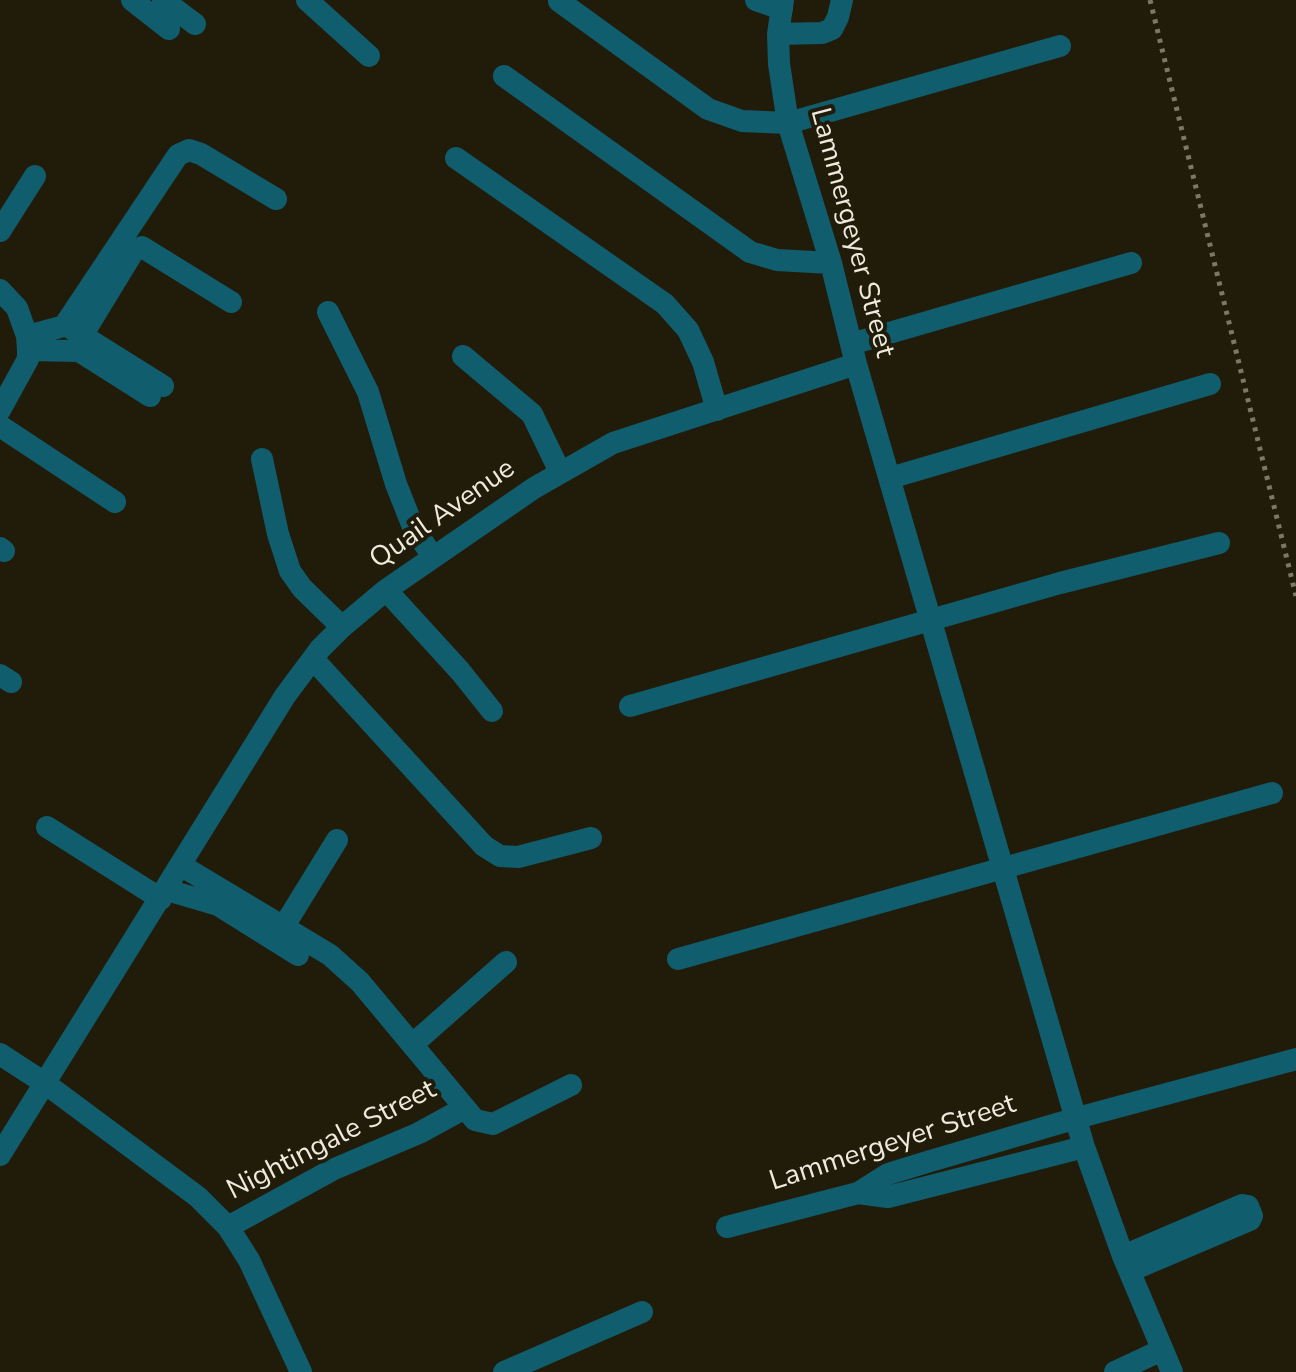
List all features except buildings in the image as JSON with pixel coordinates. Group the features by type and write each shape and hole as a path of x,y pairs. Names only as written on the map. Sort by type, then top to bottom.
{"street":[{"path":"132,0 169,29"},
{"path":"163,0 195,24"},
{"path":"307,0 369,56"},
{"path":"756,0 783,5"},
{"path":"778,34 822,33 832,29 842,0"},
{"path":"559,1 708,109 742,121 788,123 1060,46"},
{"name":"Lammergeyer Street","path":"783,5 778,34 779,64 788,123 831,263 854,354 1084,1147 1127,1264 1172,1372"},
{"path":"504,76 750,252 777,260 831,263"},
{"path":"74,330 178,155 189,150 201,154 276,199"},
{"path":"456,158 665,304 688,330 703,362 717,410"},
{"path":"0,231 35,176"},
{"path":"28,343 74,330 133,252 142,247 231,302"},
{"name":"Quail Avenue","path":"0,1155 285,696 342,627 386,590 560,472 613,443 717,410 854,354 1131,263"},
{"path":"0,290 17,308 28,343 28,359 23,371 0,410"},
{"path":"328,312 368,392 396,484 413,527 433,557"},
{"path":"28,343 79,351 157,391 74,330"},
{"path":"463,356 532,414 560,472"},
{"path":"890,478 1210,384"},
{"path":"0,426 115,502"},
{"path":"262,459 278,534 290,571 302,588 342,627"},
{"path":"630,706 1060,583 1219,543"},
{"path":"386,590 492,711"},
{"path":"313,659 484,846 500,856 518,857 591,838"},
{"path":"678,959 1272,793"},
{"path":"47,827 164,894 218,905 298,955"},
{"path":"284,926 337,840"},
{"path":"182,866 330,955 413,1044 475,1120 493,1124 571,1085"},
{"path":"413,1044 506,962"},
{"name":"Nightingale Street","path":"0,1054 46,1084 198,1197 228,1227 249,1260 301,1372"},
{"name":"Lammergeyer Street","path":"727,1227 858,1193 888,1174 927,1162 1296,1059"},
{"name":"Nightingale Street","path":"228,1227 332,1170 419,1133 463,1109"},
{"path":"999,1141 1006,1167"},
{"path":"858,1193 888,1197 1084,1147"},
{"path":"927,1162 933,1186"},
{"path":"1127,1264 1187,1238"},
{"path":"504,1372 642,1312"},
{"path":"1115,1372 1162,1350"}],"path":[{"path":"1150,0 1296,596"}]}
